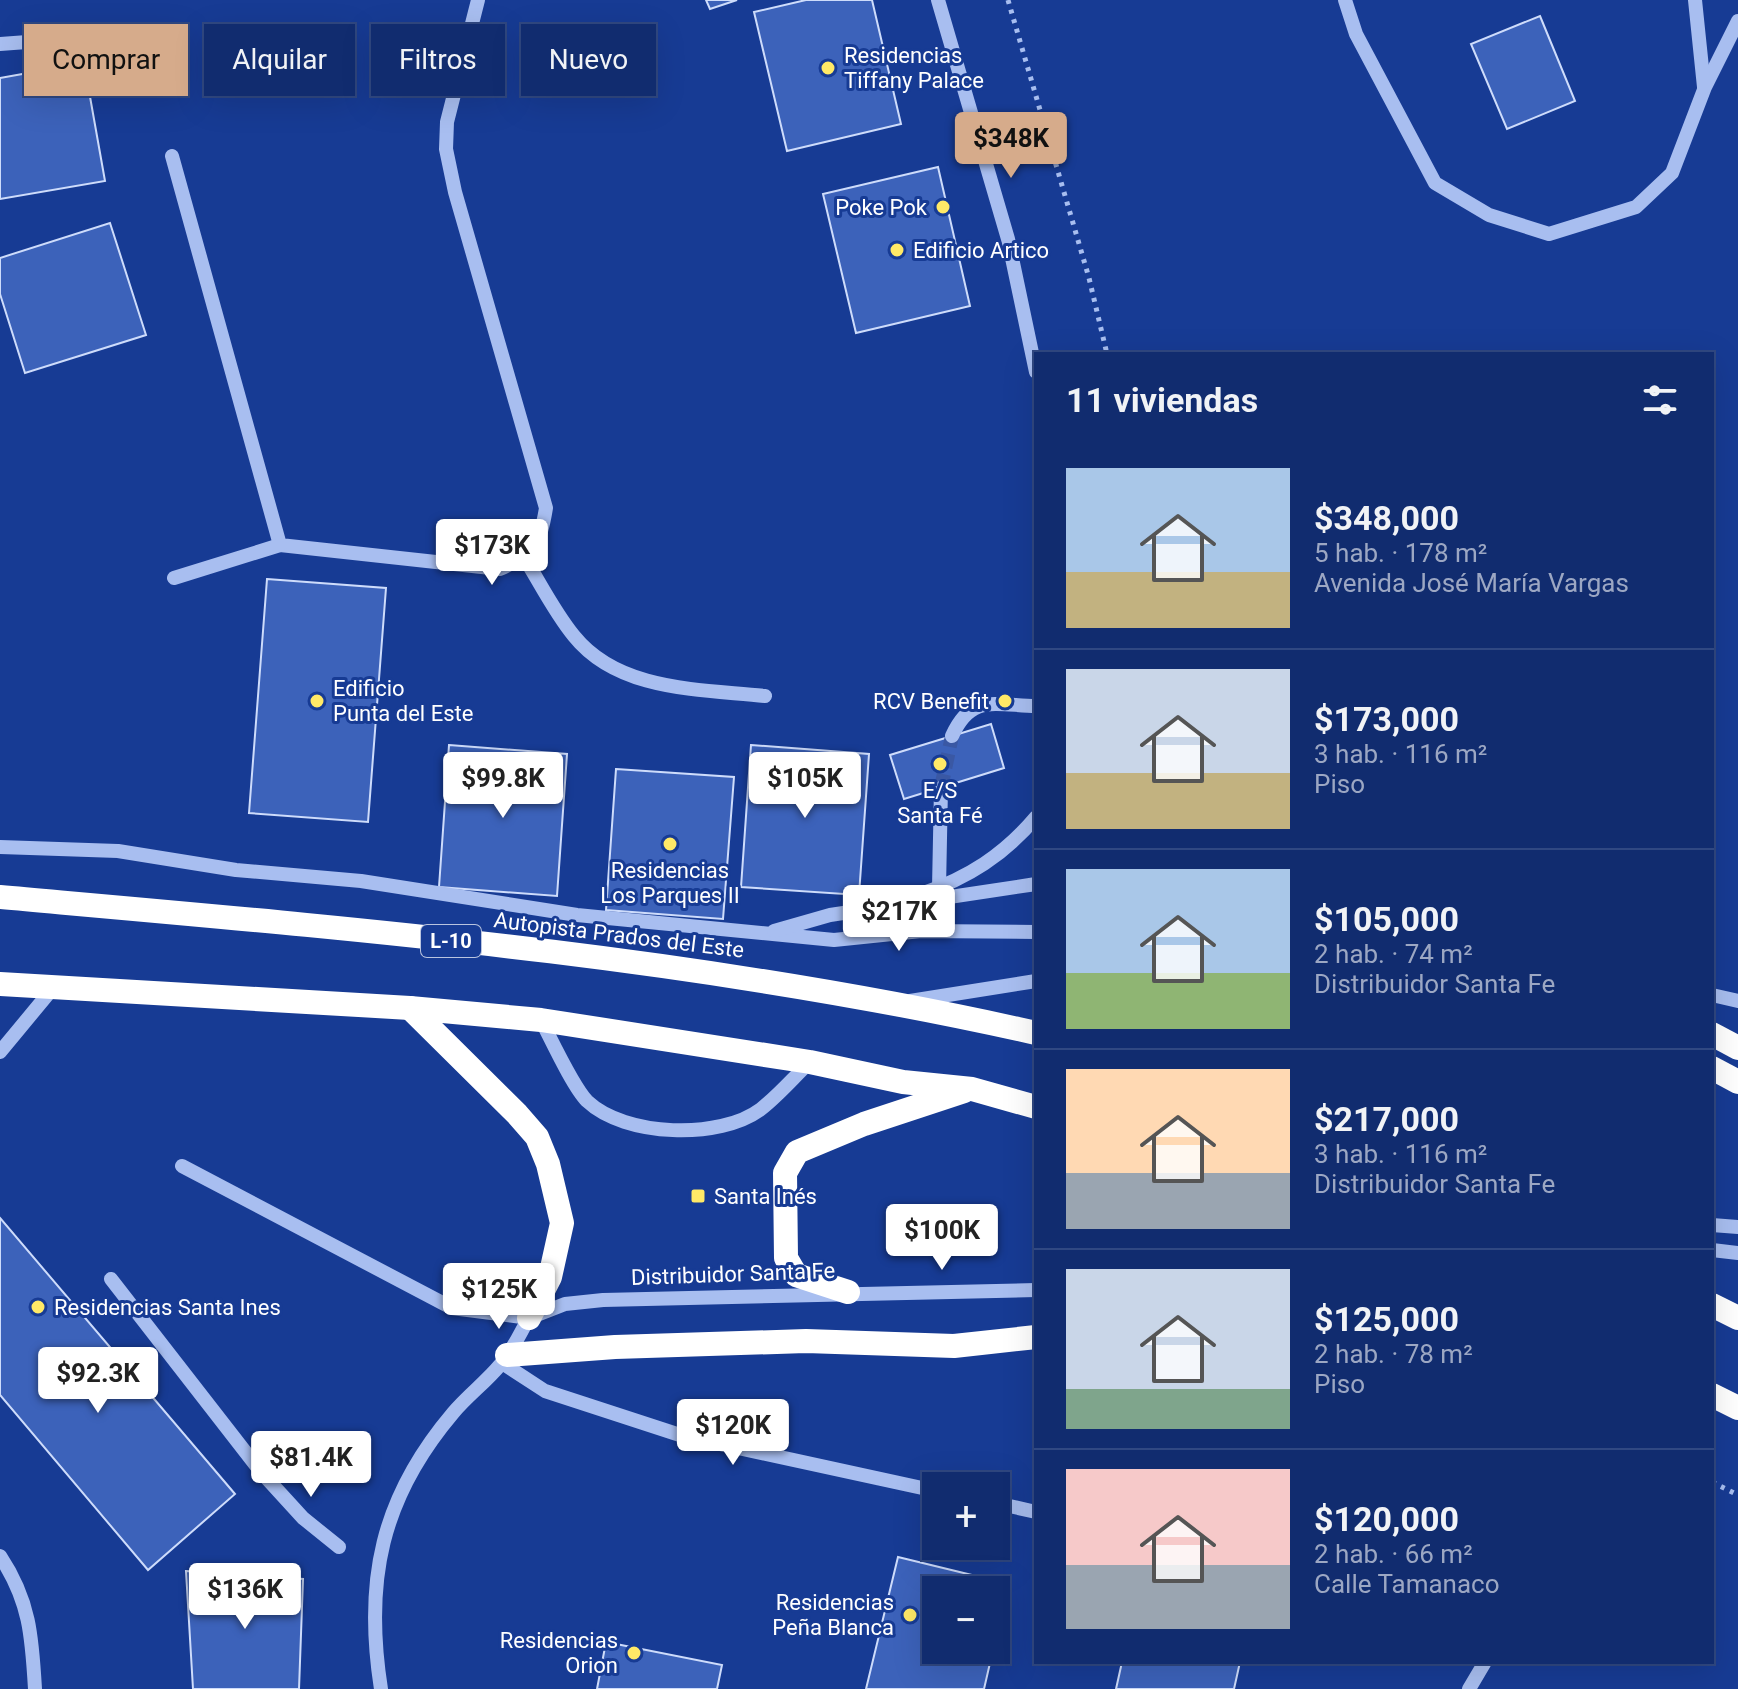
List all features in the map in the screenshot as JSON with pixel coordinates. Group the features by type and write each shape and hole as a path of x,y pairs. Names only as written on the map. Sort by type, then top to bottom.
{"highway":[{"name":"Autopista Prados del Este","path":"0,897 653,962 900,1002 1034,1033"},
{"path":"0,984 410,1008 541,1020 810,1062 903,1082 972,1089 1034,1106"},
{"path":"410,1008 517,1114 537,1137 548,1164 562,1223 550,1277 529,1318"},
{"path":"1714,1035 1738,1048"},
{"path":"1714,1069 1738,1082"},
{"path":"848,1292 796,1275 786,1258 785,1173 797,1152 864,1124 972,1089"},
{"path":"1714,1306 1738,1318"},
{"path":"505,1359 615,1347 806,1341 954,1346 1034,1337"},
{"path":"1714,1396 1738,1408"}],"street":[{"path":"174,578 280,545 500,569 524,557 541,539 546,508 446,149 447,122 478,0"},
{"path":"938,0 1008,239 1034,362"},
{"path":"1345,0 1356,34 1435,183 1489,215 1549,234 1636,207 1672,173 1705,87 1738,21"},
{"path":"1695,0 1705,87"},
{"path":"0,44 24,42"},
{"path":"172,156 280,545"},
{"path":"524,557 575,637 605,664 658,685 765,696"},
{"path":"952,736 962,714 974,706 1034,706"},
{"path":"939,888 941,788"},
{"path":"875,909 939,888 987,865 1018,839 1034,819"},
{"path":"0,847 118,851 236,870 361,881 577,915 834,940 921,931 1034,932"},
{"path":"766,933 830,915 1034,884"},
{"path":"900,1002 1034,981"},
{"path":"0,1052 53,988"},
{"path":"1714,995 1738,1001"},
{"path":"541,1020 586,1100 625,1122 678,1131 723,1127 760,1110 810,1062"},
{"path":"182,1166 452,1308 529,1318 505,1359 453,1413 411,1471 396,1498 381,1552 375,1605 381,1689"},
{"path":"1714,1225 1738,1227"},
{"path":"1714,1250 1738,1253"},
{"path":"111,1279 261,1472 303,1518 339,1547"},
{"name":"Distribuidor Santa Fe","path":"529,1318 565,1304 603,1300 1034,1290"},
{"path":"505,1359 545,1391 683,1436 922,1488"},
{"path":"1010,1506 1034,1512"},
{"path":"0,1556 14,1577 28,1611 35,1689"},
{"path":"1469,1689 1484,1664"}],"path":[{"path":"1008,0 1089,278 1107,352"},
{"path":"1714,1483 1738,1495"}],"building":[{"path":"706,0 737,0 710,9"},
{"name":"Residencias Tiffany Palace","path":"806,0 872,0 901,124 787,151 754,12"},
{"path":"1540,16 1575,101 1507,129 1471,44"},
{"path":"24,74 24,96 90,96 105,181 0,199 0,78"},
{"name":"Edificio Artico","path":"938,167 970,306 856,333 823,194"},
{"path":"110,223 146,335 25,373 0,294 0,258"},
{"name":"Edificio Punta del Este","path":"267,579 386,588 368,822 249,813"},
{"path":"991,724 1004,768 904,799 890,755"},
{"path":"449,745 567,754 557,896 439,887"},
{"path":"751,745 869,754 859,895 741,887"},
{"name":"Residencias Los Parques II","path":"616,769 734,777 723,919 606,910"},
{"name":"Residencias Santa Ines","path":"0,1218 235,1494 148,1570 0,1395"},
{"name":"Residencias Peña Blanca","path":"898,1557 976,1576 922,1576 922,1664 990,1664 984,1689 866,1689"},
{"path":"186,1571 303,1579 299,1689 193,1689"},
{"name":"Residencias Orion","path":"606,1642 722,1665 717,1689 597,1689"},
{"path":"1122,1664 1240,1664 1234,1689 1116,1689"}],"tunnel":[{"path":"941,788 952,736"}],"place":[{"name":"Residencias Tiffany Palace","path":"828,68"},
{"name":"Poke Pok","path":"943,207"},
{"name":"Edificio Artico","path":"897,250"},
{"name":"Edificio Punta del Este","path":"317,701"},
{"name":"RCV Benefit","path":"1005,701"},
{"name":"E/S Santa Fé","path":"940,764"},
{"name":"Residencias Los Parques II","path":"670,844"},
{"name":"Santa Inés","path":"698,1196"},
{"name":"Residencias Santa Ines","path":"38,1307"},
{"name":"Residencias Peña Blanca","path":"910,1615"},
{"name":"Residencias Orion","path":"634,1653"}]}
